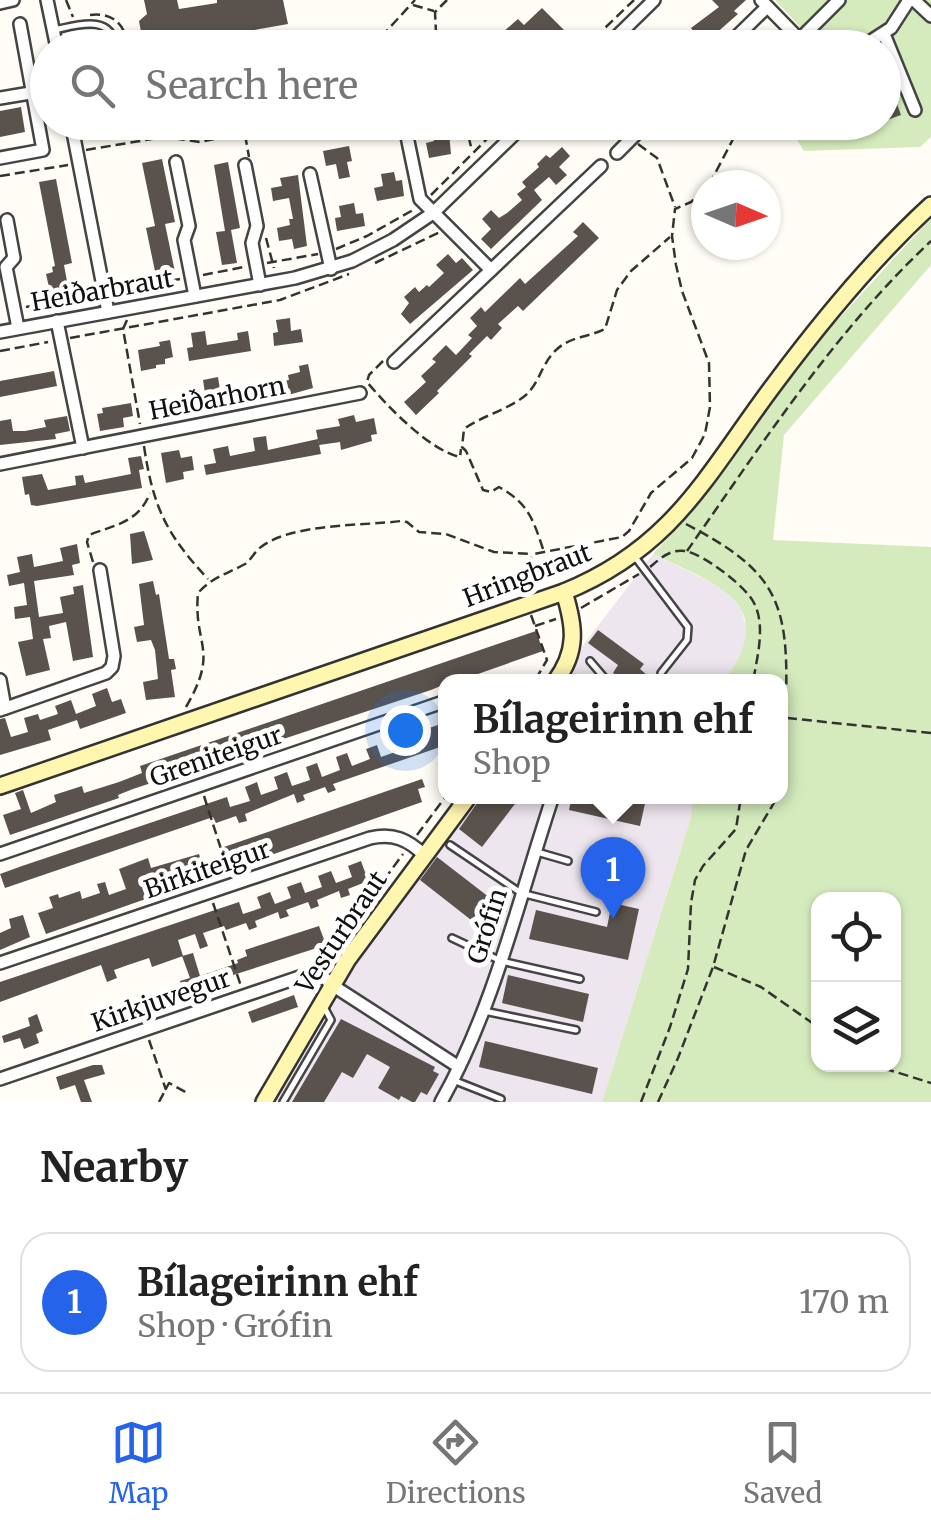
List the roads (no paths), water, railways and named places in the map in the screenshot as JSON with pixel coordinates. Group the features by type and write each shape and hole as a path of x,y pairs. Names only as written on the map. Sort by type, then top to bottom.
{"main road":[{"name":"Hringbraut","path":"0,786 564,592 634,555 676,519 838,304 891,243 931,205"},
{"path":"561,674 573,646 574,627 564,592"},
{"name":"Vesturbraut","path":"264,1102 332,985 463,804"}],"street":[{"path":"0,3 13,0"},
{"path":"47,0 53,30"},
{"path":"623,30 654,0"},
{"path":"814,30 838,0"},
{"path":"887,30 912,0 931,16"},
{"path":"741,30 764,3 792,30"},
{"path":"20,24 30,81"},
{"path":"901,76 915,110"},
{"path":"0,98 30,92"},
{"path":"0,158 42,150 40,140"},
{"path":"76,140 108,292 108,312"},
{"path":"409,140 428,208 490,270"},
{"name":"Heiðarbraut","path":"0,332 331,269 394,240 506,140"},
{"path":"617,152 630,140"},
{"name":"Heiðarbraut","path":"176,162 188,226 184,240 195,296"},
{"path":"246,166 257,226 252,244 260,285"},
{"path":"394,362 601,166"},
{"path":"310,174 331,269"},
{"name":"Heiðarbraut","path":"7,220 14,258 6,267 18,328"},
{"path":"58,321 83,448"},
{"name":"Heiðarhorn","path":"0,464 360,393"},
{"path":"0,680 2,709 106,673 112,667 114,656 100,570"},
{"name":"Greniteigur","path":"0,854 438,705"},
{"name":"Grófin","path":"441,1102 454,1080 500,962 550,804"},
{"name":"Birkiteigur","path":"0,963 370,838 393,836 412,843 425,856"},
{"name":"Kirkjuvegur","path":"0,1078 317,971 332,985"},
{"path":"332,985 459,1066"}],"lane":[{"path":"53,30 96,23 110,30"},
{"path":"634,555 688,628 687,640 660,673"},
{"path":"590,661 601,674"},
{"path":"450,844 521,893 596,912"},
{"path":"535,851 568,861"},
{"path":"452,938 500,962 580,980"},
{"path":"283,1102 331,1020 322,1002"},
{"path":"482,1010 576,1030"},
{"path":"454,1080 502,1100"}],"place":[{"name":"Bílageirinn ehf","path":"613,919"}]}
